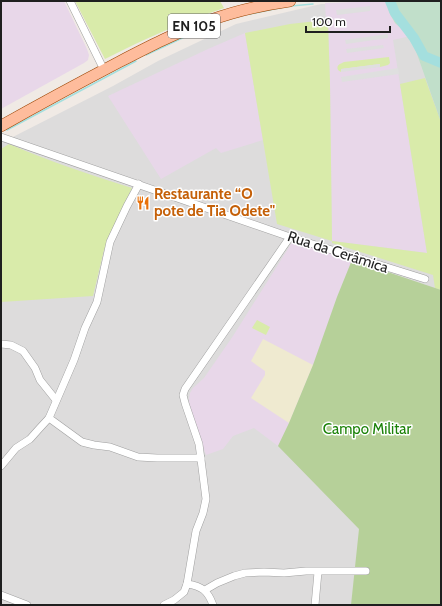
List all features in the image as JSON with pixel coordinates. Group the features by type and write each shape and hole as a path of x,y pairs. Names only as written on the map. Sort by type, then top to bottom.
{"main road":[{"name":"EN 105","path":"1,126 154,44 206,21 256,7 290,1"}],"street":[{"path":"70,1 104,70"},
{"name":"Rua da Cerâmica","path":"1,137 290,237 425,280"},
{"path":"1,466 16,448 30,439 49,418 97,302 110,242 139,184"},
{"path":"164,605 174,600 184,592 188,584 196,531 203,513 206,499 199,444 185,403 183,395 185,389 290,237"},
{"path":"1,344 11,345 23,351 35,368 40,380 56,400"},
{"path":"49,418 82,442 110,447 138,457 201,458"},
{"path":"204,590 234,576 245,574 264,572 366,571"},
{"path":"315,605 318,572"},
{"path":"188,584 196,585 204,590 211,598 214,605"},
{"path":"1,595 27,605"}],"shaded area":[{"path":"1,1 64,1 89,55 88,60 84,63 1,109"},
{"path":"387,1 389,12 395,23 411,36 393,40 427,253 332,241 330,84 328,22 326,20 325,3"},
{"path":"321,4 441,5 441,605 1,605 1,143 113,86 158,61 236,24"},
{"path":"370,6 370,11 337,15 336,10"},
{"path":"245,33 263,140 221,153 216,148 161,179 108,96"},
{"path":"388,34 388,38 346,44 345,40"},
{"path":"383,45 384,48 347,53 346,49"},
{"path":"380,64 380,67 341,72 341,69"},
{"path":"398,68 399,74 342,82 341,77"},
{"path":"293,241 352,260 313,365 278,446 254,428 233,436 223,449 206,455 191,412 189,400 190,393 193,388 204,378 233,336"},
{"path":"263,339 313,365 289,423 251,398 265,375 265,371 251,361"}],"green space":[{"path":"75,1 220,1 224,8 164,31 105,59"},
{"path":"387,1 441,1 441,122 411,37 395,23 389,12"},
{"path":"326,20 328,22 330,84 332,241 277,224 245,33 290,24"},
{"path":"389,57 390,63 388,65 380,67 380,64 341,69 341,72 338,70 339,65 344,62"},
{"path":"425,78 441,122 441,290 435,288 433,275 332,243 332,241 427,253 400,84"},
{"path":"9,144 70,168 132,188 104,250 93,296 1,302 1,149"},
{"name":"Campo Militar","path":"352,260 441,290 441,605 351,605 359,529 278,446 313,365"},
{"path":"257,320 270,327 266,335 252,328"}],"waterway":[{"path":"390,1 395,13 414,38 424,56 441,63"},
{"path":"291,6 313,4"},
{"path":"250,14 284,7"},
{"path":"204,28 217,24"},
{"path":"146,55 193,33"},
{"path":"7,130 136,61"}],"place":[{"name":"Restaurante “O pote de Tia Odete\"","path":"143,203"}]}
